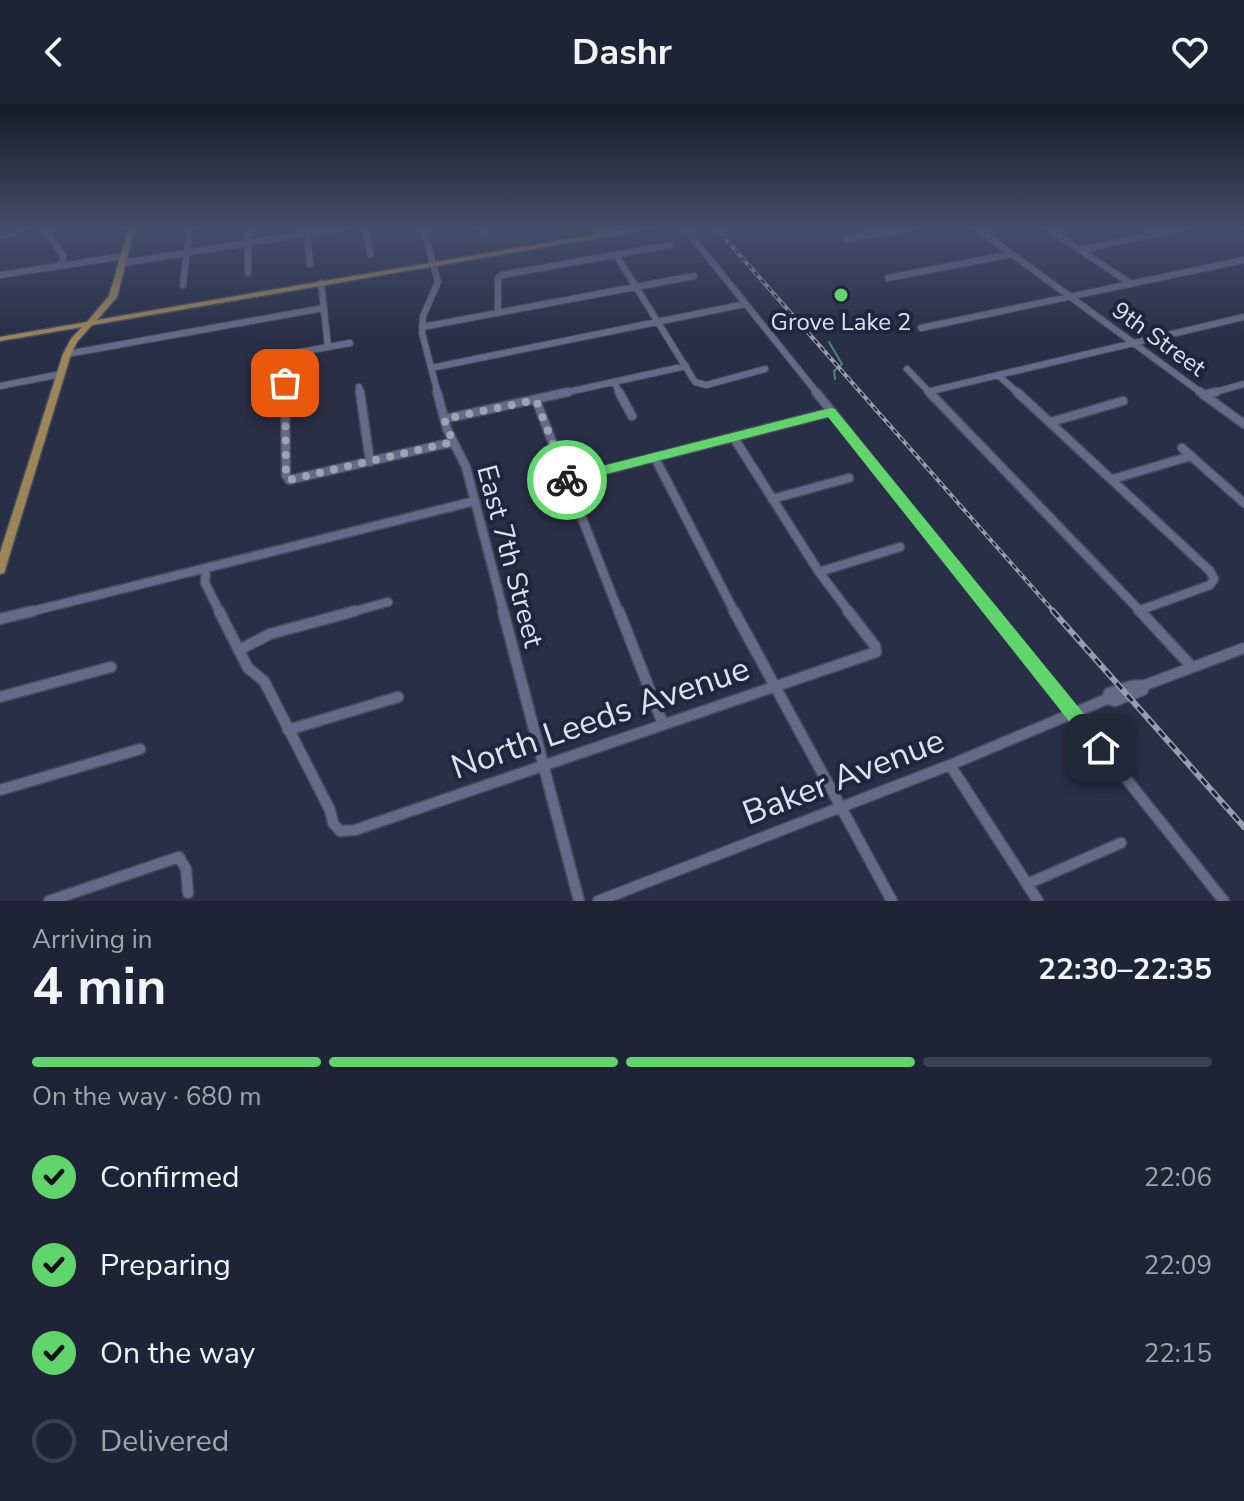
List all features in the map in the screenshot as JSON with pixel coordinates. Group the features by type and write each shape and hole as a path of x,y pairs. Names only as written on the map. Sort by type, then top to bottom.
{"main road":[{"path":"0,570 4,546 67,354 113,297 122,264"},
{"path":"0,339 434,264"}],"street":[{"path":"0,275 69,264"},
{"path":"183,285 186,264"},
{"path":"248,264 248,273"},
{"path":"435,264 438,282 426,307 422,327 694,276"},
{"path":"498,313 498,278 502,275 564,264"},
{"path":"622,264 695,382 701,384 765,369"},
{"path":"713,264 1224,901"},
{"path":"888,278 959,264"},
{"name":"9th Street","path":"1026,264 1244,424"},
{"path":"1101,264 1131,284"},
{"path":"921,328 1224,264"},
{"path":"321,283 328,347"},
{"path":"431,368 745,304"},
{"path":"67,354 324,308"},
{"path":"931,391 1244,317"},
{"name":"East 7th Street","path":"422,327 444,419 466,467 579,901"},
{"path":"350,343 284,355 286,475 289,480 453,442"},
{"path":"444,419 686,366"},
{"path":"907,369 1078,544 1192,667"},
{"path":"0,386 61,374"},
{"path":"998,375 1113,479 1210,571 1214,579 1210,585 1138,611"},
{"path":"614,382 632,416"},
{"path":"1204,395 1244,384"},
{"path":"359,387 370,462"},
{"path":"536,400 663,724"},
{"path":"1051,422 1123,401"},
{"path":"567,480 831,412"},
{"path":"734,438 819,572 900,547"},
{"path":"1182,448 1244,503"},
{"path":"1113,479 1191,456"},
{"path":"655,458 774,687 892,901"},
{"path":"772,499 849,478"},
{"path":"0,619 475,501"},
{"path":"206,568 205,583 248,668 264,681 288,730 398,697"},
{"name":"North Leeds Avenue","path":"288,730 330,810 333,823 340,831 370,826 876,652 875,646 838,593 819,572"},
{"path":"239,650 270,634 388,602"},
{"name":"Baker Avenue","path":"598,901 950,765 1071,713 1107,699 1115,701 1143,690 1145,685 1244,648"},
{"path":"0,697 111,667"},
{"path":"0,790 140,749"},
{"path":"950,765 1038,901"},
{"path":"1027,884 1121,843"},
{"path":"49,901 179,857 186,869 188,893"}],"waterway":[{"path":"829,342 842,364 834,371 835,379"}],"railway":[{"path":"748,264 1055,613"},
{"path":"1053,611 1244,827"}],"way so far":[{"path":"285,383 286,475 289,480 296,481 453,442 444,419 536,400 567,480"}],"place":[{"name":"Grove Lake 2","path":"841,295"}],"route":[{"path":"567,480 831,412 1101,748"}]}
